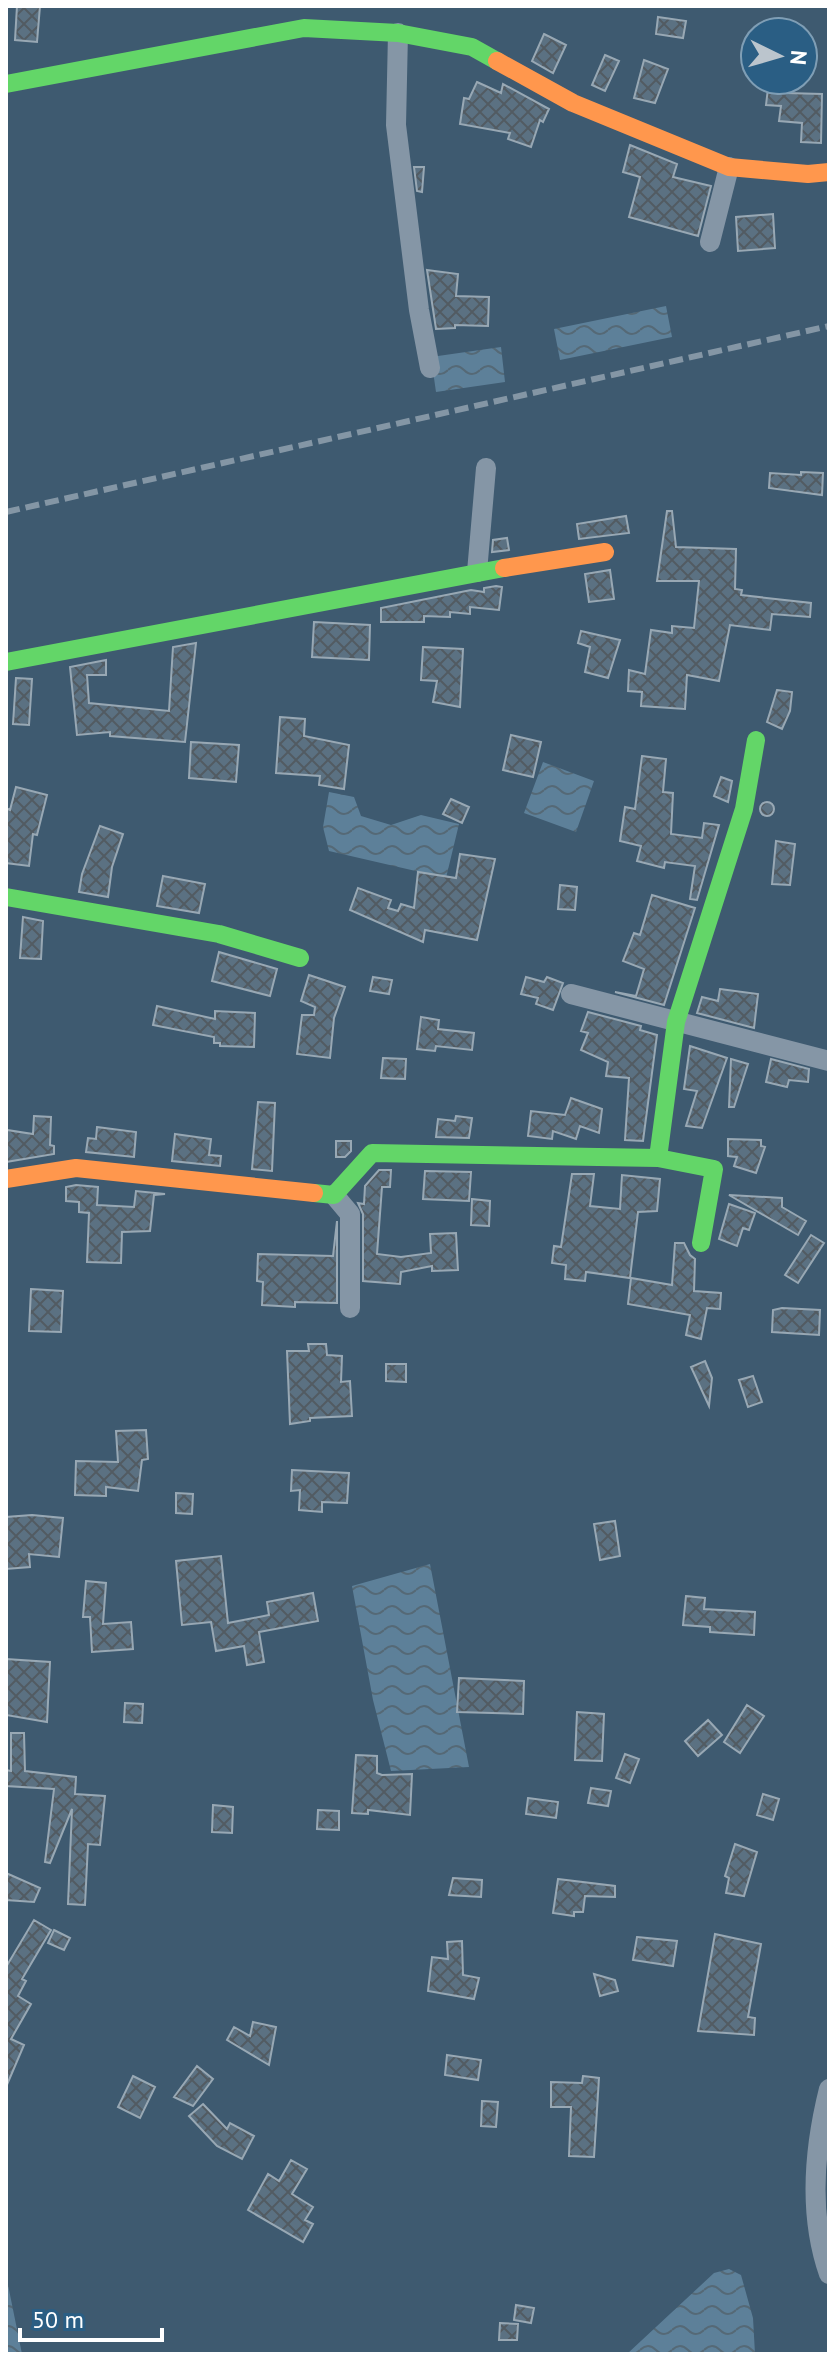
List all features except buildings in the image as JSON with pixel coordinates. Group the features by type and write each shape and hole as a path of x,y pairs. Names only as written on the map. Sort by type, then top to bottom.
{"street":[{"path":"6,84 304,28 398,33 472,47 573,103 729,167 808,174 829,172"},
{"path":"398,33 396,125 419,310 430,368"},
{"path":"710,242 729,167"},
{"path":"477,572 486,468"},
{"path":"6,662 477,572 605,552"},
{"path":"658,1158 676,1022 744,809 756,740"},
{"path":"6,897 219,934 300,958"},
{"path":"571,994 829,1061"},
{"path":"334,1195 372,1153 658,1158 714,1169 701,1243"},
{"path":"6,1179 76,1168 334,1195 350,1214 350,1308"},
{"path":"829,2089 818,2133 814,2192 829,2274"}],"water":[{"path":"666,306 672,337 560,360 554,329"},
{"path":"501,347 505,382 436,392 431,357"},
{"path":"543,762 594,781 576,832 524,813"},
{"path":"329,792 354,797 361,816 391,825 421,815 459,824 446,878 329,851 323,827"},
{"path":"430,1564 469,1767 391,1771 373,1700 352,1586"},
{"path":"729,2269 741,2275 753,2318 755,2354 627,2354 714,2273"},
{"path":"6,2275 22,2354 6,2354"}],"railway":[{"path":"6,512 829,326"}],"traffic: fast":[{"path":"6,84 304,28 398,33 472,47 497,61"},
{"path":"6,662 504,568"},
{"path":"658,1158 676,1022 744,809 756,740"},
{"path":"6,897 219,934 300,958"},
{"path":"314,1193 334,1195 372,1153 658,1158 714,1169 701,1243"}],"traffic: slow":[{"path":"497,61 573,103 729,167 808,174 829,172"},
{"path":"504,568 605,552"},
{"path":"6,1179 76,1168 314,1193"}]}
